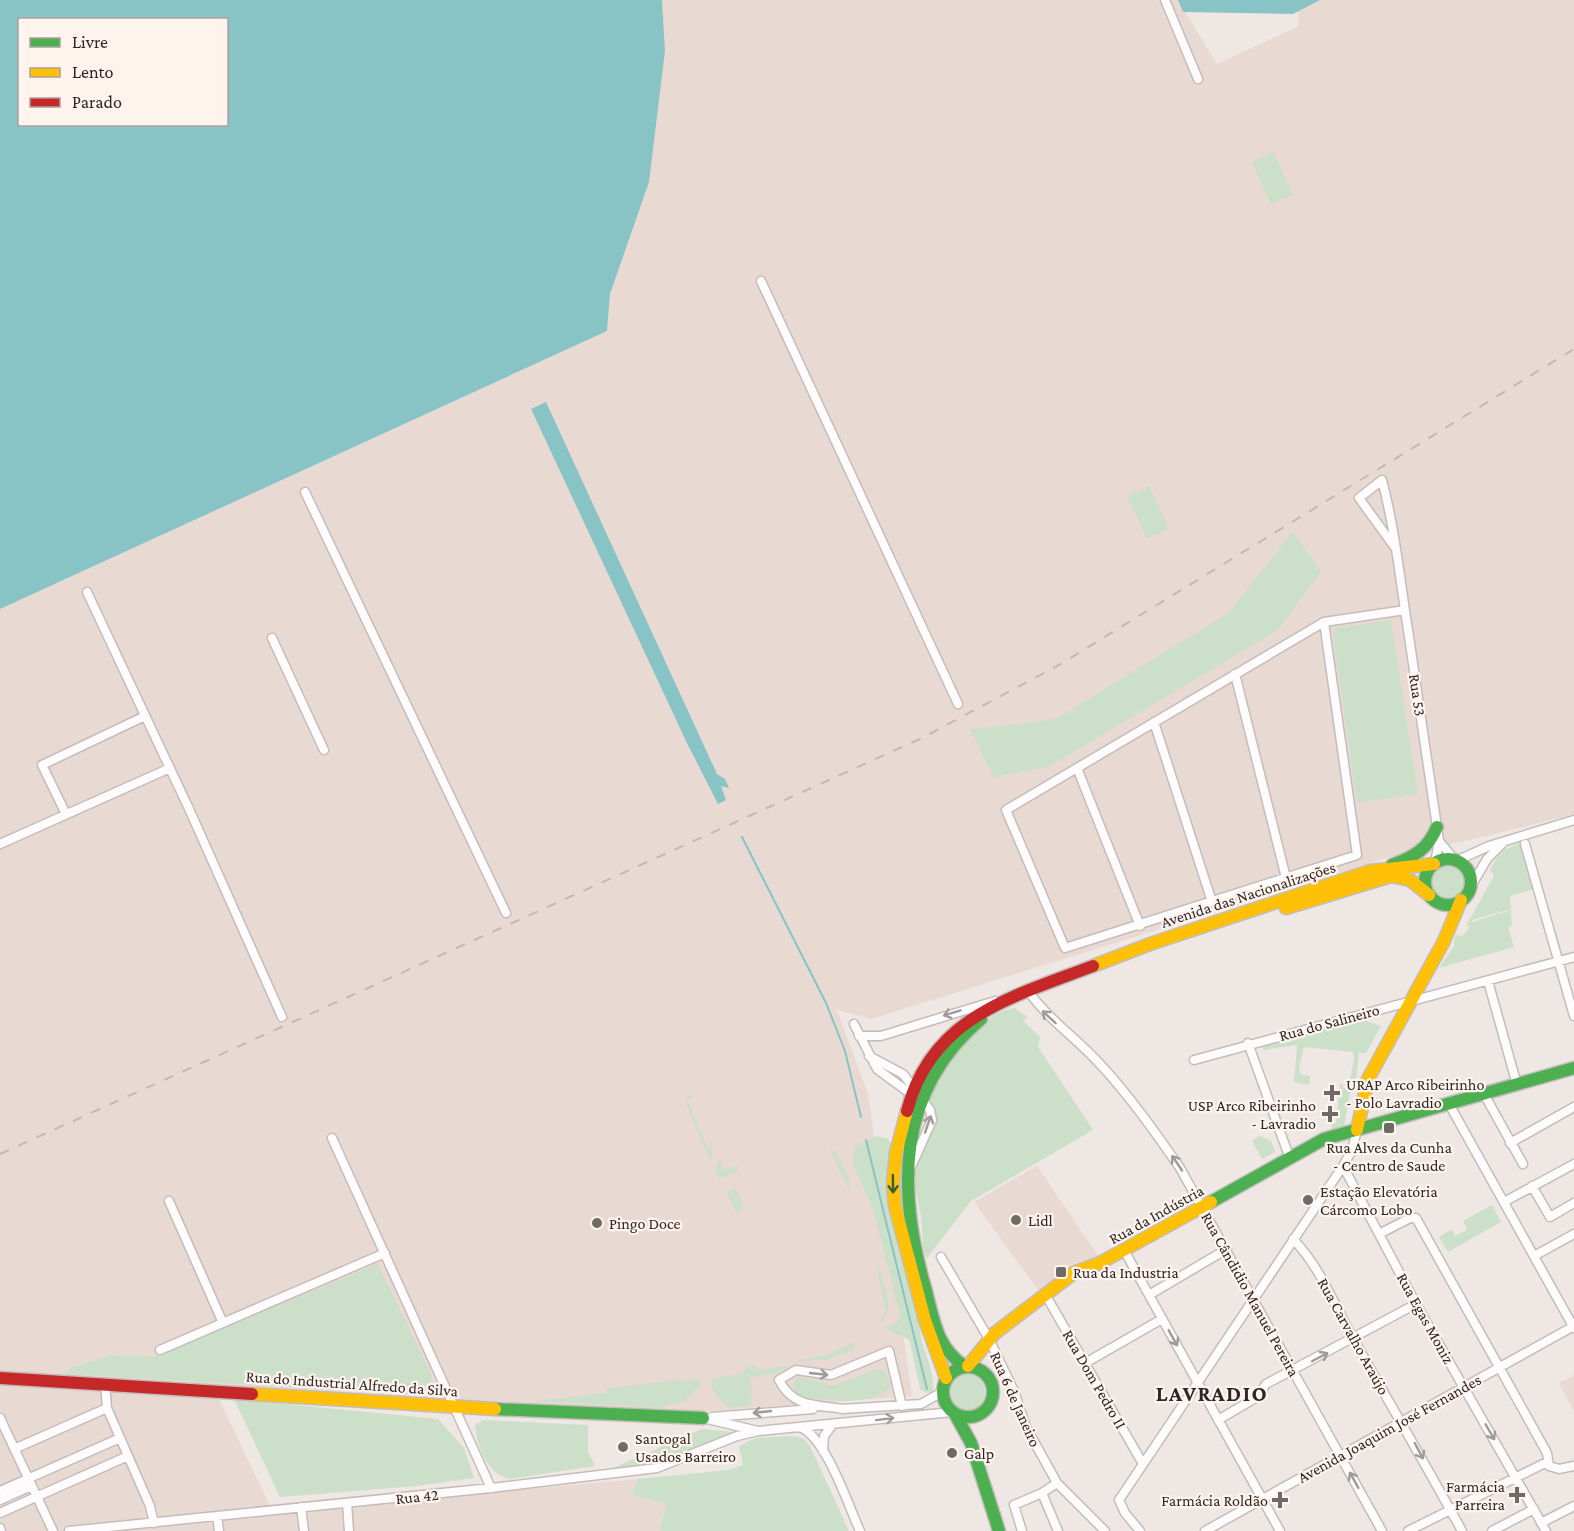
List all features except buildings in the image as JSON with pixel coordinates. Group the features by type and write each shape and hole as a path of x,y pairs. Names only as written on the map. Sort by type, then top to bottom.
{"street":[{"path":"1165,0 1198,80"},
{"path":"761,281 958,704"},
{"name":"Rua 53","path":"1396,549 1359,498 1382,480 1396,549 1437,827 1439,842 1434,864"},
{"path":"305,492 506,913"},
{"path":"87,592 170,768 282,1017"},
{"path":"1324,622 1357,855 1065,948 1006,810 1324,622 1405,610"},
{"path":"272,638 324,750"},
{"path":"1235,674 1286,878"},
{"path":"66,814 42,765 145,716"},
{"path":"1154,722 1212,902"},
{"path":"0,844 170,768"},
{"path":"1077,768 1140,926"},
{"path":"1444,940 1444,918 1425,882 1434,864 1455,861 1507,840 1574,820"},
{"path":"1379,869 1421,853 1431,842 1437,827"},
{"path":"1140,1531 1125,1514 1119,1500 1343,1166 1352,1150 1368,1079 1444,940 1461,900 1487,859 1507,840"},
{"path":"1439,842 1470,875 1470,888"},
{"path":"1526,844 1574,1016"},
{"name":"Avenida das Nacionalizações","path":"946,1378 925,1320 894,1196 896,1153 916,1093 944,1039 976,1014 1028,991 1150,944 1379,869 1434,864"},
{"name":"Avenida das Nacionalizações","path":"1076,973 1382,878 1410,880 1432,898"},
{"path":"1432,898 1448,905 1461,900"},
{"name":"Rua do Salineiro","path":"1194,1060 1248,1043 1574,957"},
{"path":"1488,981 1517,1085"},
{"path":"860,1036 881,1036 1028,991"},
{"name":"Rua Cândidio Manuel Pereira","path":"1028,991 1050,1020 1099,1063 1142,1113 1180,1168 1382,1531"},
{"path":"854,1024 869,1056 901,1072 916,1093"},
{"path":"1248,1043 1290,1159"},
{"name":"Rua da Indústria","path":"966,1366 986,1342 1075,1272 1098,1264 1318,1142 1574,1068"},
{"name":"Avenida das Nacionalizações","path":"916,1093 905,1159 904,1192 916,1252 940,1339 949,1356 966,1366 984,1372 990,1378"},
{"path":"1484,1094 1523,1164"},
{"path":"1449,1104 1574,1327"},
{"path":"1510,1143 1574,1107"},
{"path":"332,1138 491,1488"},
{"path":"1504,1202 1574,1164"},
{"name":"Rua Egas Moniz","path":"1343,1166 1381,1233 1416,1304 1546,1531"},
{"path":"1532,1186 1550,1217 1574,1203"},
{"path":"169,1201 223,1323"},
{"path":"1381,1233 1410,1218 1416,1218 1547,1453 1550,1466 1559,1470 1574,1466"},
{"path":"1534,1256 1574,1234"},
{"name":"Rua Carvalho Araújo","path":"1293,1239 1311,1258 1353,1339 1402,1421 1462,1531"},
{"path":"1149,1295 1227,1249"},
{"path":"1124,1250 1280,1531"},
{"path":"160,1350 385,1253"},
{"name":"Rua 6 de Janeiro","path":"941,1257 1014,1391 1026,1427 1057,1483 1105,1531"},
{"name":"Rua Dom Pedro II","path":"1045,1294 1087,1362 1143,1464"},
{"path":"1218,1420 1257,1397 1266,1384 1416,1304"},
{"path":"1087,1362 1162,1319"},
{"name":"Avenida Joaquim José Fernandes","path":"1204,1531 1574,1327"},
{"path":"703,1418 758,1431 954,1413 976,1416 983,1412 992,1400 993,1385 983,1362 986,1342"},
{"path":"845,1409 795,1400 785,1393 779,1380 796,1370 831,1375 889,1351 902,1406"},
{"path":"966,1366 954,1370 946,1378 942,1392 945,1403 954,1413 971,1443 999,1531"},
{"name":"Rua do Industrial Alfredo da Silva","path":"0,1378 587,1415 703,1418"},
{"path":"105,1384 107,1408 154,1522"},
{"path":"703,1418 794,1409 902,1406 927,1403 942,1392"},
{"path":"14,1449 107,1408"},
{"path":"971,1443 976,1416"},
{"path":"0,1418 53,1531"},
{"path":"823,1452 824,1436 833,1424"},
{"path":"800,1427 810,1433 823,1452 860,1531"},
{"name":"Rua 42","path":"69,1531 99,1530 154,1522 491,1488 657,1468 728,1439 758,1431"},
{"path":"0,1500 29,1482 120,1438"},
{"path":"0,1513 128,1456"},
{"path":"1408,1531 1547,1461"},
{"path":"0,1491 29,1482"},
{"path":"1022,1531 1014,1506 1057,1483"},
{"path":"1042,1493 1058,1531"},
{"path":"347,1503 350,1531"},
{"path":"1541,1522 1574,1506"},
{"path":"301,1508 304,1531"},
{"path":"1492,1531 1534,1509"},
{"path":"217,1516 219,1531"}],"shaded area":[{"path":"662,0 1178,0 1217,64 1299,26 1298,10 1320,0 1574,0 1574,814 1387,858 872,1019 837,1010 868,1094 912,1396 712,1411 458,1400 465,1416 217,1395 273,1512 637,1479 632,1495 666,1504 660,1531 0,1531 0,609 607,331 610,294 649,182 665,51"},
{"path":"1037,1166 1099,1257 1065,1266 1056,1278 1039,1291 974,1202"},
{"path":"1574,1372 1574,1411 1559,1383 1573,1376"}],"green space":[{"path":"1273,152 1293,195 1271,205 1252,162"},
{"path":"1149,486 1169,529 1147,539 1127,496"},
{"path":"1293,532 1321,571 1278,630 1048,767 993,777 970,730 1056,719 1228,613"},
{"path":"1391,620 1418,794 1357,803 1333,633 1336,628"},
{"path":"1521,843 1534,889 1510,896 1511,909 1472,920 1472,922 1511,910 1512,926 1508,927 1514,947 1439,968 1454,946 1455,935 1463,936 1471,925 1466,926 1494,876 1490,870 1496,860 1502,852"},
{"path":"1448,866 1459,871 1464,882 1459,893 1448,898 1437,893 1432,882 1437,871"},
{"path":"1015,1008 1028,1017 1023,1021 1040,1037 1038,1047 1093,1130 971,1201 927,1258 923,1246 915,1178 919,1160 936,1118 928,1098 953,1058 975,1031 987,1020 1001,1012"},
{"path":"1363,1020 1381,1026 1366,1053 1359,1053 1356,1080 1350,1080 1353,1052 1304,1047 1299,1068 1301,1075 1310,1076 1309,1085 1294,1082 1297,1045 1264,1050 1262,1046"},
{"path":"1340,1084 1343,1084 1343,1088 1351,1089 1344,1126 1332,1131 1331,1123 1336,1123"},
{"path":"690,1093 692,1098 687,1100 708,1148 713,1146 711,1161 685,1102"},
{"path":"877,1136 888,1139 891,1145 888,1184 921,1316 920,1335 933,1381 933,1391 925,1393 920,1389 910,1342 886,1327 897,1322 900,1316 874,1212 854,1166 854,1147"},
{"path":"1259,1136 1271,1141 1275,1152 1262,1159 1252,1141"},
{"path":"829,1149 836,1151 850,1182 849,1190"},
{"path":"719,1159 725,1170 737,1166 739,1170 719,1179 716,1171"},
{"path":"735,1187 744,1208 736,1212 727,1193"},
{"path":"1492,1205 1501,1222 1448,1252 1439,1237 1452,1229 1455,1236 1467,1230 1463,1221"},
{"path":"378,1264 432,1376 431,1382 411,1394 65,1374 70,1368 112,1355 154,1357"},
{"path":"879,1266 888,1305 884,1318 879,1323 886,1311 878,1276"},
{"path":"855,1342 854,1349 827,1360 793,1361 824,1356"},
{"path":"756,1365 756,1370 790,1366 773,1374 751,1377 752,1403 748,1406 730,1408 714,1392 711,1379 741,1374 750,1366"},
{"path":"877,1369 885,1371 891,1386 872,1398 846,1401 796,1396 793,1384 796,1379 802,1377 833,1386"},
{"path":"966,1374 979,1380 985,1393 979,1406 966,1412 953,1406 947,1393 953,1380"},
{"path":"699,1379 700,1386 683,1402 672,1403 662,1408 536,1401 606,1393 606,1388"},
{"path":"234,1399 438,1419 464,1448 474,1478 417,1486 280,1497"},
{"path":"483,1420 588,1425 588,1451 595,1466 509,1479 501,1476 484,1458 478,1442 475,1425"},
{"path":"702,1429 733,1432 647,1467 604,1472"},
{"path":"793,1436 803,1438 810,1446 849,1531 660,1531 666,1504 632,1495 637,1479 728,1470 743,1465 739,1446 756,1438"}],"water":[{"path":"0,0 662,0 665,51 649,182 610,294 607,331 0,609"},
{"path":"1178,0 1320,0 1293,14 1183,12"},
{"path":"546,402 717,774 725,779 729,788 721,786 726,800 718,804 687,743 531,409"}],"waterway":[{"path":"742,837 826,1003 845,1051 861,1117"},
{"path":"866,1140 927,1389"}],"railway":[{"path":"0,1154 922,738 1059,665 1574,349"}],"traffic: fast":[{"path":"1392,865 1407,859 1425,847 1437,827"},
{"path":"1448,859 1464,866 1471,882 1464,898 1448,905 1432,898 1425,882 1432,866 1448,859"},
{"path":"964,1366 948,1351 934,1323 910,1217 908,1181 910,1145 918,1111 932,1078 953,1048 981,1019"},
{"path":"1211,1202 1324,1139 1574,1068"},
{"path":"963,1367 973,1367 986,1374 993,1387 993,1392 993,1397 986,1410 973,1417 963,1417 954,1413 947,1406 943,1397 943,1387 947,1378 954,1371 963,1367"},
{"path":"495,1409 703,1418"},
{"path":"955,1414 971,1443 999,1531"}],"traffic: slow":[{"path":"1093,966 1150,944 1370,871 1434,864"},
{"path":"1286,908 1391,876 1410,880 1429,895"},
{"path":"1357,1130 1368,1079 1444,941 1461,900"},
{"path":"907,1111 896,1153 893,1183 895,1206 925,1320 946,1378"},
{"path":"968,1366 995,1333 1075,1272 1098,1264 1211,1202"},
{"path":"252,1394 495,1409"}],"traffic: jam":[{"path":"907,1111 919,1079 935,1053 955,1032 979,1015 1005,1001 1093,966"},
{"path":"0,1378 252,1394"}],"place":[{"name":"URAP Arco Ribeirinho - Polo Lavradio","path":"1332,1093"},
{"name":"USP Arco Ribeirinho - Lavradio","path":"1330,1114"},
{"name":"Rua Alves da Cunha - Centro de Saude","path":"1389,1128"},
{"name":"Estação Elevatória Cárcomo Lobo","path":"1308,1200"},
{"name":"Lidl","path":"1016,1220"},
{"name":"Pingo Doce","path":"597,1223"},
{"name":"Rua da Industria","path":"1061,1272"},
{"name":"Santogal Usados Barreiro","path":"623,1447"},
{"name":"Galp","path":"952,1453"},
{"name":"Farmácia Parreira","path":"1517,1495"},
{"name":"Farmácia Roldão","path":"1280,1500"}],"district":[{"name":"LAVRADIO","path":"1212,1393"}]}
